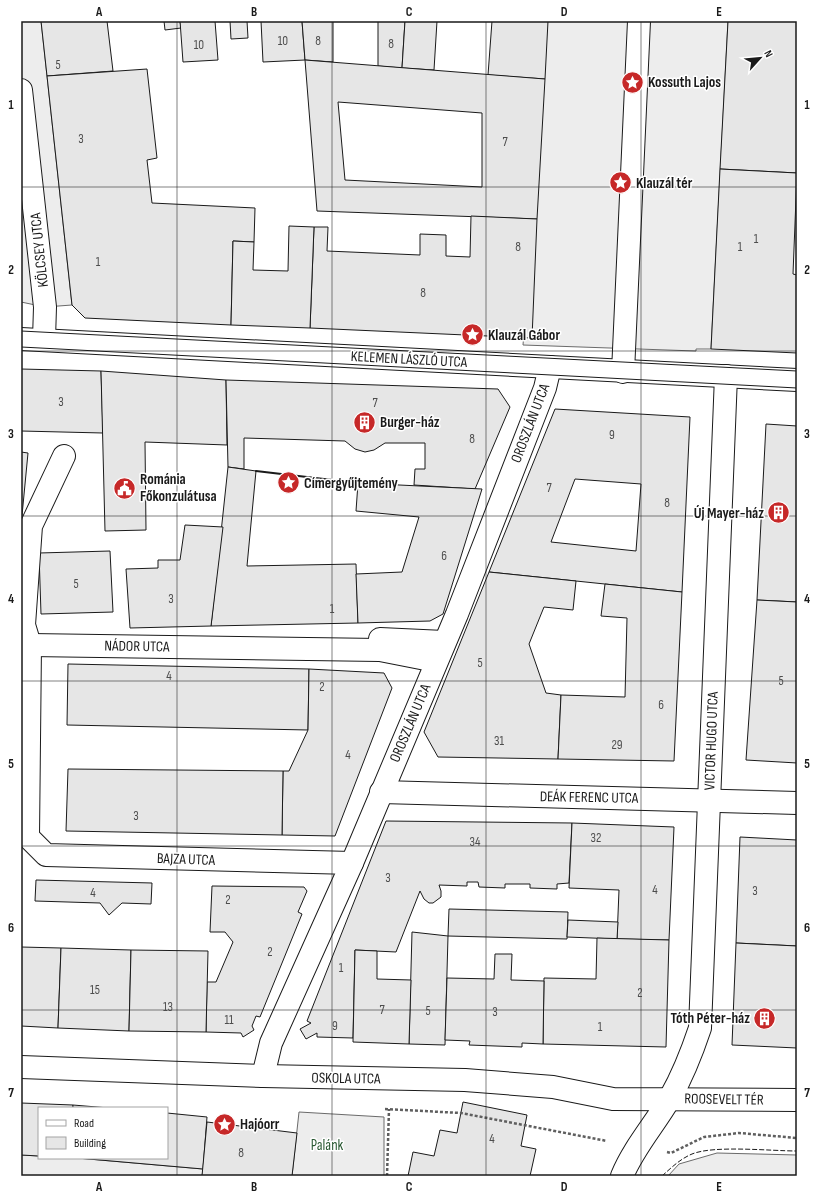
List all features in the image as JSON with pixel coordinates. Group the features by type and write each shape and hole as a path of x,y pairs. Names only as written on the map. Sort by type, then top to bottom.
{"street":[{"path":"623,372 639,21"},
{"name":"KÖLCSEY UTCA","path":"21,90 45,307 44,339"},
{"name":"KELEMEN LÁSZLÓ UTCA","path":"21,339 44,339 623,372 797,380"},
{"name":"OROSZLÁN UTCA","path":"263,1076 270,1043 352,863 440,651 457,614 542,396 550,367"},
{"name":"VICTOR HUGO UTCA","path":"670,1098 691,1056 700,1028 726,376"},
{"path":"30,645 24,625 32,526 64,456"},
{"path":"285,639 371,638 440,651"},
{"name":"NÁDOR UTCA","path":"30,645 440,651"},
{"name":"BAJZA UTCA","path":"30,645 28,837 46,855 352,863"},
{"name":"DEÁK FERENC UTCA","path":"381,792 797,803"},
{"name":"OSKOLA UTCA","path":"21,1067 263,1076 466,1080 553,1087 613,1099 670,1098"},
{"name":"ROOSEVELT TÉR","path":"622,1176 637,1147 670,1098 797,1100"}],"path":[{"path":"387,1176 390,1109"},
{"path":"461,1113 671,1153 704,1137 739,1133 797,1138"}],"shaded area":[{"path":"21,21 41,21 72,305 45,307 21,302"},
{"name":"Klauzál tér","path":"547,21 728,21 711,349 696,349 696,351 523,345"},
{"name":"Palánk","path":"299,1112 384,1117 384,1176 292,1176"},
{"path":"717,1153 797,1155 797,1176 668,1176 679,1164"},
{"path":"21,1155 38,1156 38,1159 88,1159 203,1169 202,1176 21,1176"}],"building":[{"path":"41,21 107,21 113,71 47,76"},
{"path":"164,21 180,21 181,28 165,30"},
{"path":"180,21 215,21 218,60 183,62"},
{"path":"230,21 247,21 248,38 231,39"},
{"path":"261,21 302,21 305,60 263,62"},
{"path":"302,21 333,21 333,62 305,60"},
{"path":"378,21 405,21 402,68 378,66"},
{"path":"405,21 437,21 434,70 402,68"},
{"path":"492,21 548,21 545,79 488,75"},
{"path":"728,21 797,21 797,173 720,169"},
{"path":"305,60 545,79 537,219 317,211","holes":["338,102 482,113 482,187 345,180"]},
{"path":"147,69 157,158 147,160 152,203 255,208 254,242 233,241 231,325 85,318 72,305 47,76"},
{"path":"720,169 797,173 793,274 797,275 797,353 711,349"},
{"path":"471,216 537,219 532,338 310,328 314,227 328,227 327,251 420,255 420,234 446,235 446,256 470,257"},
{"path":"289,226 314,227 310,328 231,325 233,241 254,242 253,270 288,271"},
{"path":"21,369 101,371 103,433 21,431"},
{"name":"Románia Főkonzulátusa","path":"101,371 226,380 227,445 145,442 146,530 105,531"},
{"name":"Burger-ház","path":"226,380 498,389 510,407 475,489 414,485 415,469 425,469 425,443 385,443 374,450 365,452 355,449 345,441 244,438 244,469 228,467"},
{"path":"555,409 690,417 682,592 489,572","holes":["575,479 641,484 636,551 551,542"]},
{"name":"Új Mayer-ház","path":"766,424 797,426 797,602 757,600"},
{"path":"21,452 28,453 21,526"},
{"path":"228,467 256,471 247,566 356,564 358,623 211,626"},
{"path":"358,483 482,489 443,614 430,621 358,623 356,574 402,572 419,517 356,511"},
{"path":"185,525 223,527 211,626 130,628 126,569 158,568 158,560 180,560"},
{"path":"110,551 113,612 41,614 39,553"},
{"path":"489,572 576,581 573,610 544,607 529,644 546,693 561,695 558,759 438,757 424,732"},
{"path":"605,584 682,592 674,761 558,759 561,695 625,697 627,618 601,616"},
{"path":"757,600 797,602 797,763 746,760"},
{"path":"68,664 309,669 308,730 67,725"},
{"path":"309,669 384,673 392,688 335,836 282,835 283,771 289,771 308,730"},
{"path":"68,769 283,771 282,835 66,831"},
{"path":"386,821 572,823 569,883 557,884 557,889 530,888 530,884 505,884 505,888 479,887 478,882 467,882 467,886 439,885 441,897 433,903 429,903 424,899 420,891 396,952 355,950 353,1038 317,1037 317,1033 306,1039 300,1029 311,1023 307,1021"},
{"path":"572,823 674,827 669,940 617,939 619,890 569,888"},
{"path":"740,837 797,840 797,946 736,943"},
{"path":"36,880 152,883 151,904 122,903 109,915 100,903 35,901"},
{"path":"212,886 304,887 307,891 298,912 302,914 260,1017 256,1016 252,1026 254,1030 243,1037 241,1033 206,1032 207,982 216,982 233,942 225,932 210,932"},
{"path":"449,909 568,912 567,939 448,936"},
{"path":"568,920 618,922 617,939 567,937"},
{"path":"412,932 448,936 445,1045 409,1044"},
{"path":"597,938 669,940 666,1047 543,1044 544,978 596,979"},
{"name":"Tóth Péter-ház","path":"736,943 797,946 797,1048 732,1045"},
{"path":"21,947 61,948 58,1028 21,1026"},
{"path":"61,948 131,950 129,1031 58,1028"},
{"path":"131,950 208,951 206,1032 129,1031"},
{"path":"355,950 377,951 377,979 411,980 409,1044 353,1042"},
{"path":"495,954 512,954 511,980 544,981 543,1044 522,1043 522,1047 469,1045 470,1041 445,1040 447,978 494,979"},
{"path":"463,1102 527,1115 521,1146 536,1149 530,1176 408,1176 413,1152 434,1156 440,1130 457,1133"},
{"path":"21,1103 73,1105 73,1107 38,1107 38,1156 21,1155"},
{"path":"73,1105 97,1107 73,1107"},
{"path":"168,1113 207,1117 203,1169 88,1159 168,1159"},
{"path":"207,1122 297,1133 292,1176 202,1176"}],"tram line":[{"path":"21,331 797,371"},
{"path":"21,347 797,388"}],"fence":[{"path":"662,1176 684,1158 702,1151 728,1149 797,1151"}],"wall":[{"path":"256,471 358,483"}],"place":[{"name":"Kossuth Lajos","path":"632,82"},
{"name":"Klauzál tér","path":"621,183"},
{"name":"Klauzál Gábor","path":"472,335"},
{"name":"Burger-ház","path":"365,422"},
{"name":"Címergyűjtemény","path":"288,483"},
{"name":"Románia Főkonzulátusa","path":"125,488"},
{"name":"Új Mayer-ház","path":"779,513"},
{"name":"Tóth Péter-ház","path":"765,1018"},
{"name":"Hajóorr","path":"225,1124"}]}
